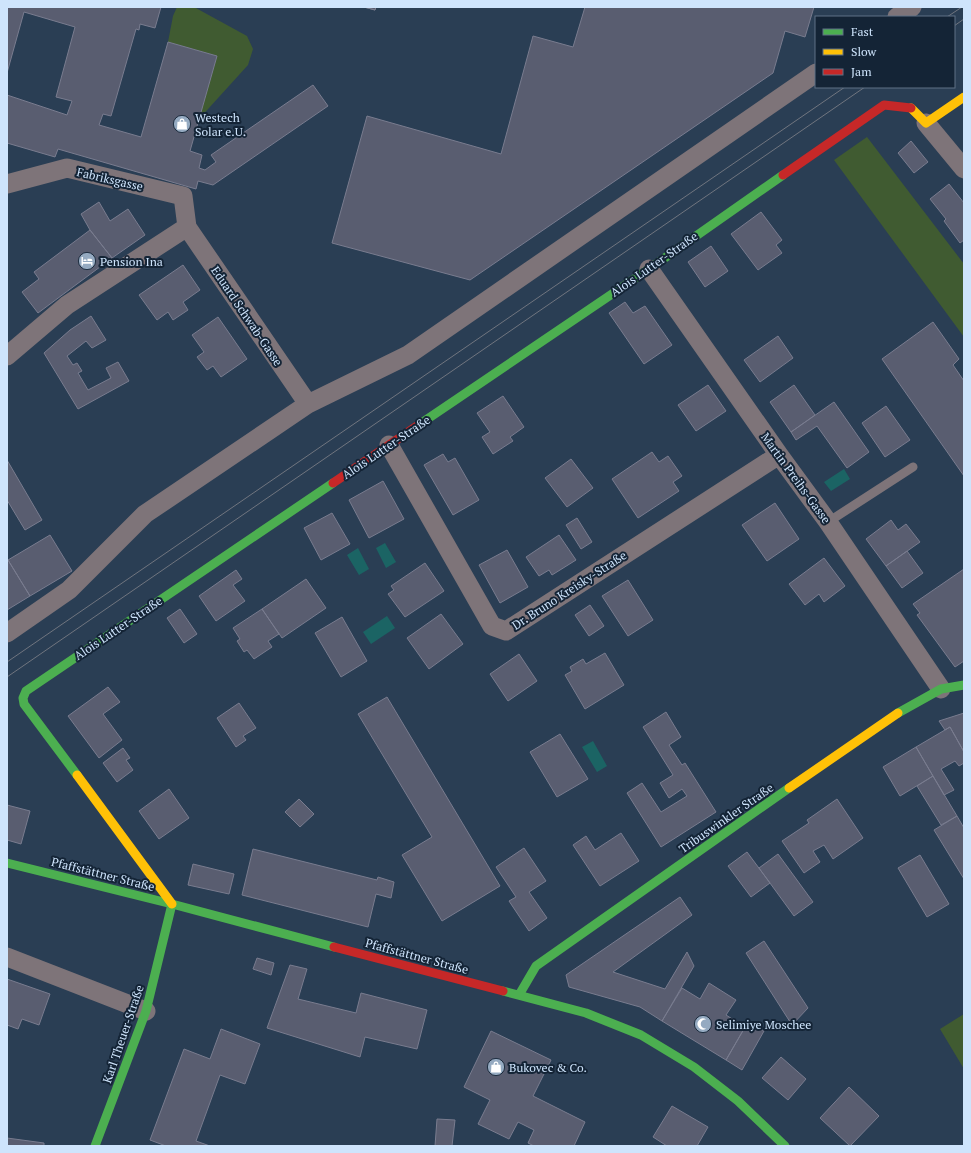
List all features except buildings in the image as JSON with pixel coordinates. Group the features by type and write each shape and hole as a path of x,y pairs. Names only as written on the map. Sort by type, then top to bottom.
{"street":[{"path":"899,16 912,7"},
{"path":"7,633 69,590 145,514 308,404 408,355 815,74"},
{"path":"964,97 926,123 964,169"},
{"name":"Alois Lutter-Straße","path":"172,904 24,704 23,698 26,691 649,269 884,105 910,107 926,123"},
{"name":"Fabriksgasse","path":"7,184 67,168 183,196 186,227"},
{"path":"7,356 67,305 186,227"},
{"name":"Eduard Schwab-Gasse","path":"186,227 308,404"},
{"name":"Martin Preihs-Gasse","path":"649,269 779,455 828,522 941,689"},
{"name":"Dr. Bruno Kreisky-Straße","path":"389,445 492,626 506,631 779,455"},
{"name":"Tribuswinkler Straße","path":"519,995 536,966 900,711 941,689 964,685"},
{"name":"Pfaffstättner Straße","path":"7,863 172,904 586,1013 641,1035 694,1067 738,1101 785,1146"},
{"name":"Karl Theuer-Straße","path":"95,1146 146,1011 172,904"},
{"path":"7,957 146,1011"}],"lane":[{"path":"828,522 913,467"}],"shaded area":[{"path":"177,7 194,7 247,36 253,49 248,65 199,119 217,56 168,42 173,16"},
{"path":"867,137 964,264 964,337 834,160"},
{"path":"844,469 850,479 831,491 824,482"},
{"path":"385,543 396,562 386,568 376,548"},
{"path":"358,548 369,569 359,575 347,555"},
{"path":"387,616 395,628 371,644 363,632"},
{"path":"593,741 607,766 597,772 582,747"},
{"path":"964,1014 964,1069 940,1029"}],"tram line":[{"path":"948,16 962,7"},
{"path":"955,25 964,19"},
{"path":"7,662 844,88"},
{"path":"7,677 864,88"}],"traffic: fast":[{"path":"420,424 649,269 783,175"},
{"path":"77,775 24,704 23,698 26,691 333,483"},
{"path":"898,713 941,689 964,685"},
{"path":"519,995 536,966 789,788"},
{"path":"7,863 172,904 334,947"},
{"path":"95,1146 146,1011 172,904"},
{"path":"503,991 586,1013 641,1035 694,1067 738,1101 785,1146"}],"traffic: slow":[{"path":"911,108 926,123 964,97"},
{"path":"789,788 898,713"},
{"path":"77,775 172,904"}],"traffic: jam":[{"path":"783,175 884,105 911,108"},
{"path":"333,483 420,424"},
{"path":"334,947 503,991"}],"place":[{"name":"Westech Solar e.U.","path":"182,124"},
{"name":"Pension Ina","path":"87,261"},
{"name":"Selimiye Moschee","path":"703,1024"},
{"name":"Bukovec & Co.","path":"496,1067"}]}
